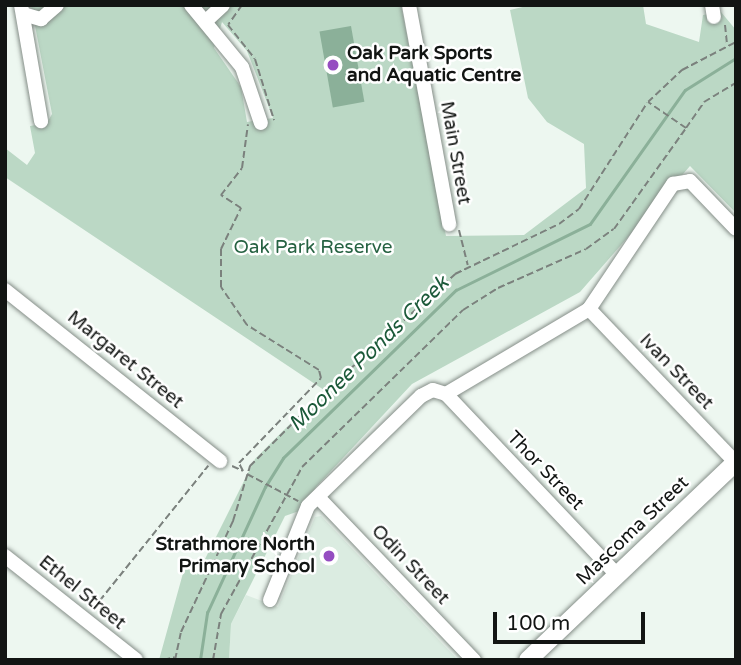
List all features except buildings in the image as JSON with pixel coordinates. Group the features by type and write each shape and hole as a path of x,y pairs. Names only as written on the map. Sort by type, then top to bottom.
{"main road":[{"name":"Mascoma Street","path":"528,660 735,462"}],"street":[{"path":"22,9 41,19 57,5"},
{"path":"191,5 242,67 261,123"},
{"path":"206,22 223,5"},
{"name":"Main Street","path":"409,5 454,225"},
{"path":"22,9 41,121"},
{"path":"270,600 313,502 421,396 433,390 446,394 589,309 673,184 681,179 690,181 736,229"},
{"name":"Margaret Street","path":"5,290 217,459"},
{"name":"Ivan Street","path":"589,309 735,462"},
{"name":"Thor Street","path":"446,394 617,575"},
{"name":"Odin Street","path":"313,502 474,660"},
{"name":"Ethel Street","path":"5,556 136,660"}],"path":[{"path":"716,15 727,45"},
{"path":"163,660 175,658 188,614 233,521 246,474 318,398 433,292 468,266 559,224 579,209 648,102 682,70 736,42"},
{"path":"213,660 221,614 289,496 302,467 449,322 482,297 586,249 614,229 704,102 736,83"},
{"path":"648,102 686,128"},
{"path":"261,123 245,125 242,168 222,195 240,208 221,249 221,287 247,325 320,370 321,378 239,463 246,474 289,496 313,502"},
{"path":"454,225 461,252 468,266"},
{"path":"90,612 217,459 243,471"}],"shaded area":[{"path":"351,26 364,102 333,107 319,32"},
{"name":"Strathmore North Primary School","path":"321,516 458,660 229,660 231,624 246,595 278,607 315,517"}],"green space":[{"name":"Oak Park Reserve","path":"31,5 401,5 446,236 524,235 586,188 584,144 547,122 528,98 510,10 531,5 643,5 646,24 699,42 703,15 721,12 736,30 736,213 690,166 580,292 412,384 316,487 302,510 285,516 231,624 229,660 159,660 185,566 197,575 255,459 324,390 5,177 5,148 27,165 35,153 30,126 47,123 52,114","holes":["222,22 247,51 273,118 247,122 241,87 214,48"]}],"waterway":[{"name":"Moonee Ponds Creek","path":"200,660 207,613 265,487 283,458 456,290 590,224 685,90 736,58"}],"place":[{"name":"Oak Park Sports and Aquatic Centre","path":"333,65"},
{"name":"Strathmore North Primary School","path":"329,556"}]}
